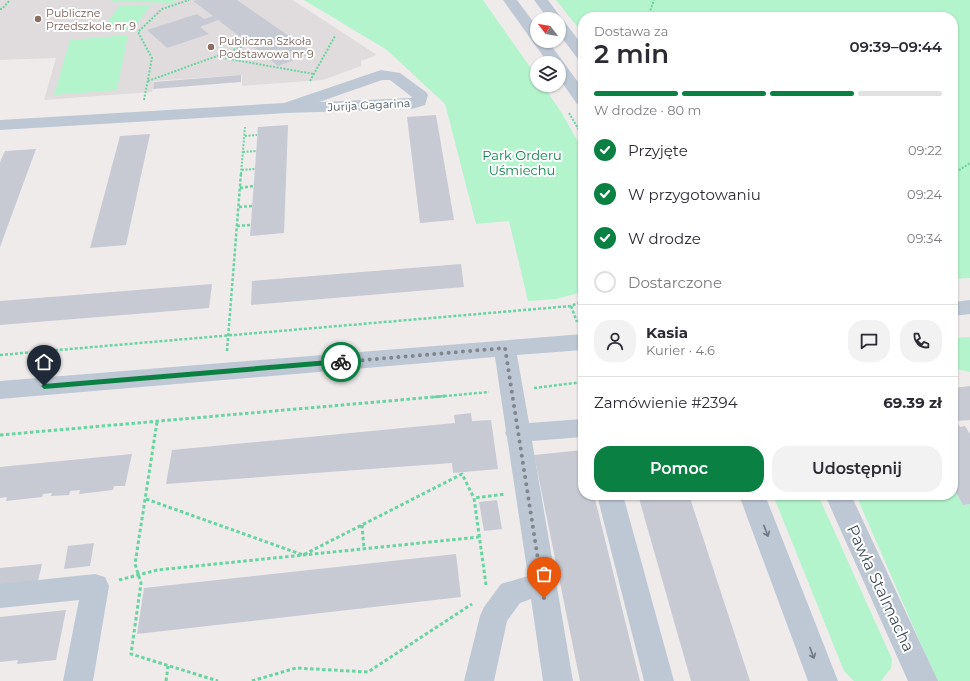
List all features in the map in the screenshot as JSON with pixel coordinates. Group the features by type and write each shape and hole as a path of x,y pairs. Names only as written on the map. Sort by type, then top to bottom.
{"street":[{"path":"510,0 530,27"},
{"path":"541,0 550,12"},
{"path":"566,33 578,49"},
{"name":"Jurija Gagarina","path":"0,125 286,108 412,104 419,101 420,95 394,76 380,75 286,108"},
{"path":"566,77 578,93"},
{"path":"958,308 970,307"},
{"path":"0,390 578,342"},
{"path":"505,348 541,584 558,681"},
{"path":"518,433 578,428"},
{"path":"611,500 659,681"},
{"path":"754,500 823,681"},
{"name":"Pawła Stalmacha","path":"840,500 923,681"},
{"path":"479,681 494,616 511,593 541,584"},
{"path":"0,596 95,586 78,681"}],"path":[{"path":"0,9 2,9 10,0"},
{"path":"143,103 152,58 138,32 162,9 189,0"},
{"path":"650,12 654,0"},
{"path":"309,83 334,36"},
{"path":"147,81 250,44"},
{"path":"217,56 314,74"},
{"path":"227,355 247,110"},
{"path":"245,136 257,135"},
{"path":"243,152 256,151"},
{"path":"958,171 970,163"},
{"path":"242,170 255,169"},
{"path":"240,188 253,186"},
{"path":"239,207 252,206"},
{"path":"237,226 250,225"},
{"path":"0,355 571,306 578,303"},
{"path":"0,435 511,390 578,383"},
{"path":"157,422 135,564 141,584 131,654 218,681"},
{"path":"146,499 302,555 462,474 474,498 486,587"},
{"path":"474,498 527,492"},
{"path":"362,525 364,549"},
{"path":"95,586 157,570 479,538"},
{"path":"252,681 296,668 368,672 474,602"},
{"path":"166,681 168,666"}],"shaded area":[{"name":"Publiczna Szkoła Podstawowa nr 9","path":"0,0 293,0 377,55 361,61 361,66 323,80 242,86 242,75 154,81 152,92 44,100 56,58 0,60"}],"green space":[{"path":"176,0 173,3 111,1"},
{"name":"Park Orderu Uśmiechu","path":"304,0 483,0 530,67 530,92 548,92 578,142 578,293 556,299 528,301 509,221 476,224 445,104 387,50"},
{"path":"556,0 970,0 970,278 958,279 958,12 578,12 578,28"},
{"path":"120,5 150,6 133,30 102,29"},
{"path":"128,35 117,90 54,95 70,40"},
{"path":"970,337 970,372 958,369 958,338"},
{"path":"958,496 963,505 970,504 970,681 937,681 858,500 958,500"},
{"path":"775,500 820,500 892,659 891,668 881,681 854,681 844,671"}],"building":[{"path":"237,0 313,53 278,66 218,20 200,27 209,34 167,48 147,30 197,14 204,19 213,16 193,1"},
{"path":"241,75 241,82 153,89 154,82"},
{"path":"436,115 454,220 420,223 407,117"},
{"path":"288,125 284,233 250,236 258,127"},
{"path":"150,134 126,245 90,248 120,136"},
{"path":"36,149 0,247 0,162 5,151"},
{"path":"461,264 464,287 251,305 252,281"},
{"path":"212,284 209,308 0,325 0,301"},
{"path":"970,386 970,420 958,421 958,387"},
{"path":"471,413 472,421 491,420 498,469 453,473 452,463 166,484 172,450 455,423 454,415"},
{"path":"958,424 960,427 965,426 970,434 970,504 963,505 958,496"},
{"path":"578,451 578,500 595,500 640,681 580,681 534,455"},
{"path":"132,454 125,486 114,486 113,490 79,494 80,490 70,491 69,495 51,496 52,493 43,494 42,497 6,501 7,497 0,498 0,467"},
{"path":"497,500 502,529 484,531 479,502"},
{"path":"639,500 691,500 750,681 691,681"},
{"path":"94,543 90,566 64,569 68,546"},
{"path":"456,554 461,597 137,634 144,588"},
{"path":"42,564 38,581 0,586 0,568"},
{"path":"66,610 56,660 17,664 18,660 0,662 0,617"}],"way so far":[{"path":"341,362 505,348 544,598"}],"place":[{"name":"Publiczne Przedszkole nr 9","path":"38,19"},
{"name":"Publiczna Szkoła Podstawowa nr 9","path":"211,47"}],"route":[{"path":"44,386 341,362"}]}
